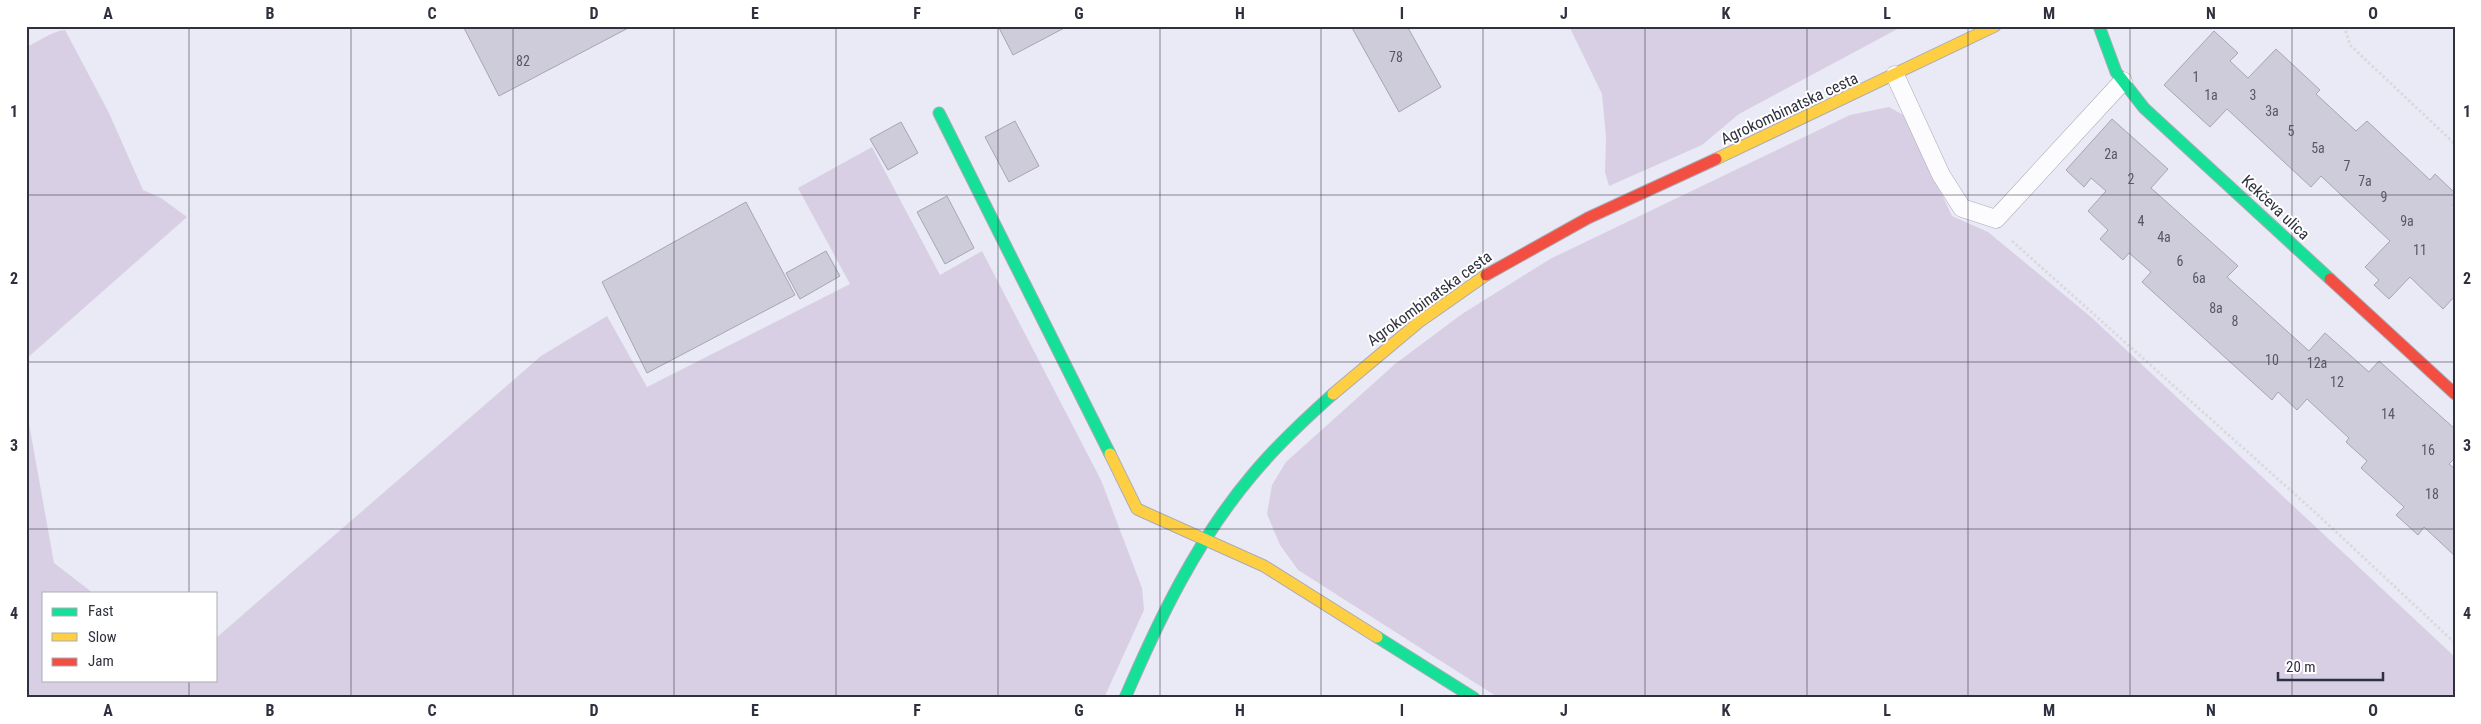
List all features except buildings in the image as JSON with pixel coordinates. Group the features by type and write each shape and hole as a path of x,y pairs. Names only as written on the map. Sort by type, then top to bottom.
{"street":[{"name":"Agrokombinatska cesta","path":"1125,698 1161,619 1205,541 1252,475 1305,420 1375,358 1474,282 1527,250 1582,222 1995,26"},
{"name":"Kekčeva ulica","path":"2099,26 2116,72 2144,108 2455,394"},
{"path":"939,112 1137,509 1264,566 1474,698"}],"lane":[{"path":"1895,75 1941,175 1962,208 1996,219 2123,81"}],"path":[{"path":"2344,26 2350,45 2455,144"},
{"path":"1996,219 2002,231 2318,515 2455,643"}],"shaded area":[{"path":"1569,26 1903,26 1739,114 1702,145 1609,186 1605,172 1606,137 1602,94"},
{"path":"65,30 109,113 143,190 161,198 187,217 26,359 26,47"},
{"path":"1889,107 1905,116 1952,216 1988,232 2091,317 2455,657 2455,698 1499,698 1298,570 1280,545 1267,514 1272,485 1286,462 1395,364 1462,314 1550,259 1850,115"},
{"path":"872,147 940,275 982,251 1101,480 1142,588 1144,610 1104,698 26,698 26,407 54,563 92,592 42,592 42,682 218,682 218,636 541,356 607,316 647,387 850,284 798,188"}],"traffic: fast":[{"path":"2099,26 2116,72 2144,108 2330,279"},
{"path":"939,113 1110,454"},
{"path":"1125,698 1151,639 1181,581 1214,526 1262,463 1333,394"},
{"path":"1377,637 1474,698"}],"traffic: slow":[{"path":"1716,159 1995,26"},
{"path":"1333,394 1419,322 1486,275"},
{"path":"1110,454 1137,509 1264,566 1377,637"}],"traffic: jam":[{"path":"1486,275 1588,218 1716,159"},
{"path":"2330,279 2455,394"}]}
